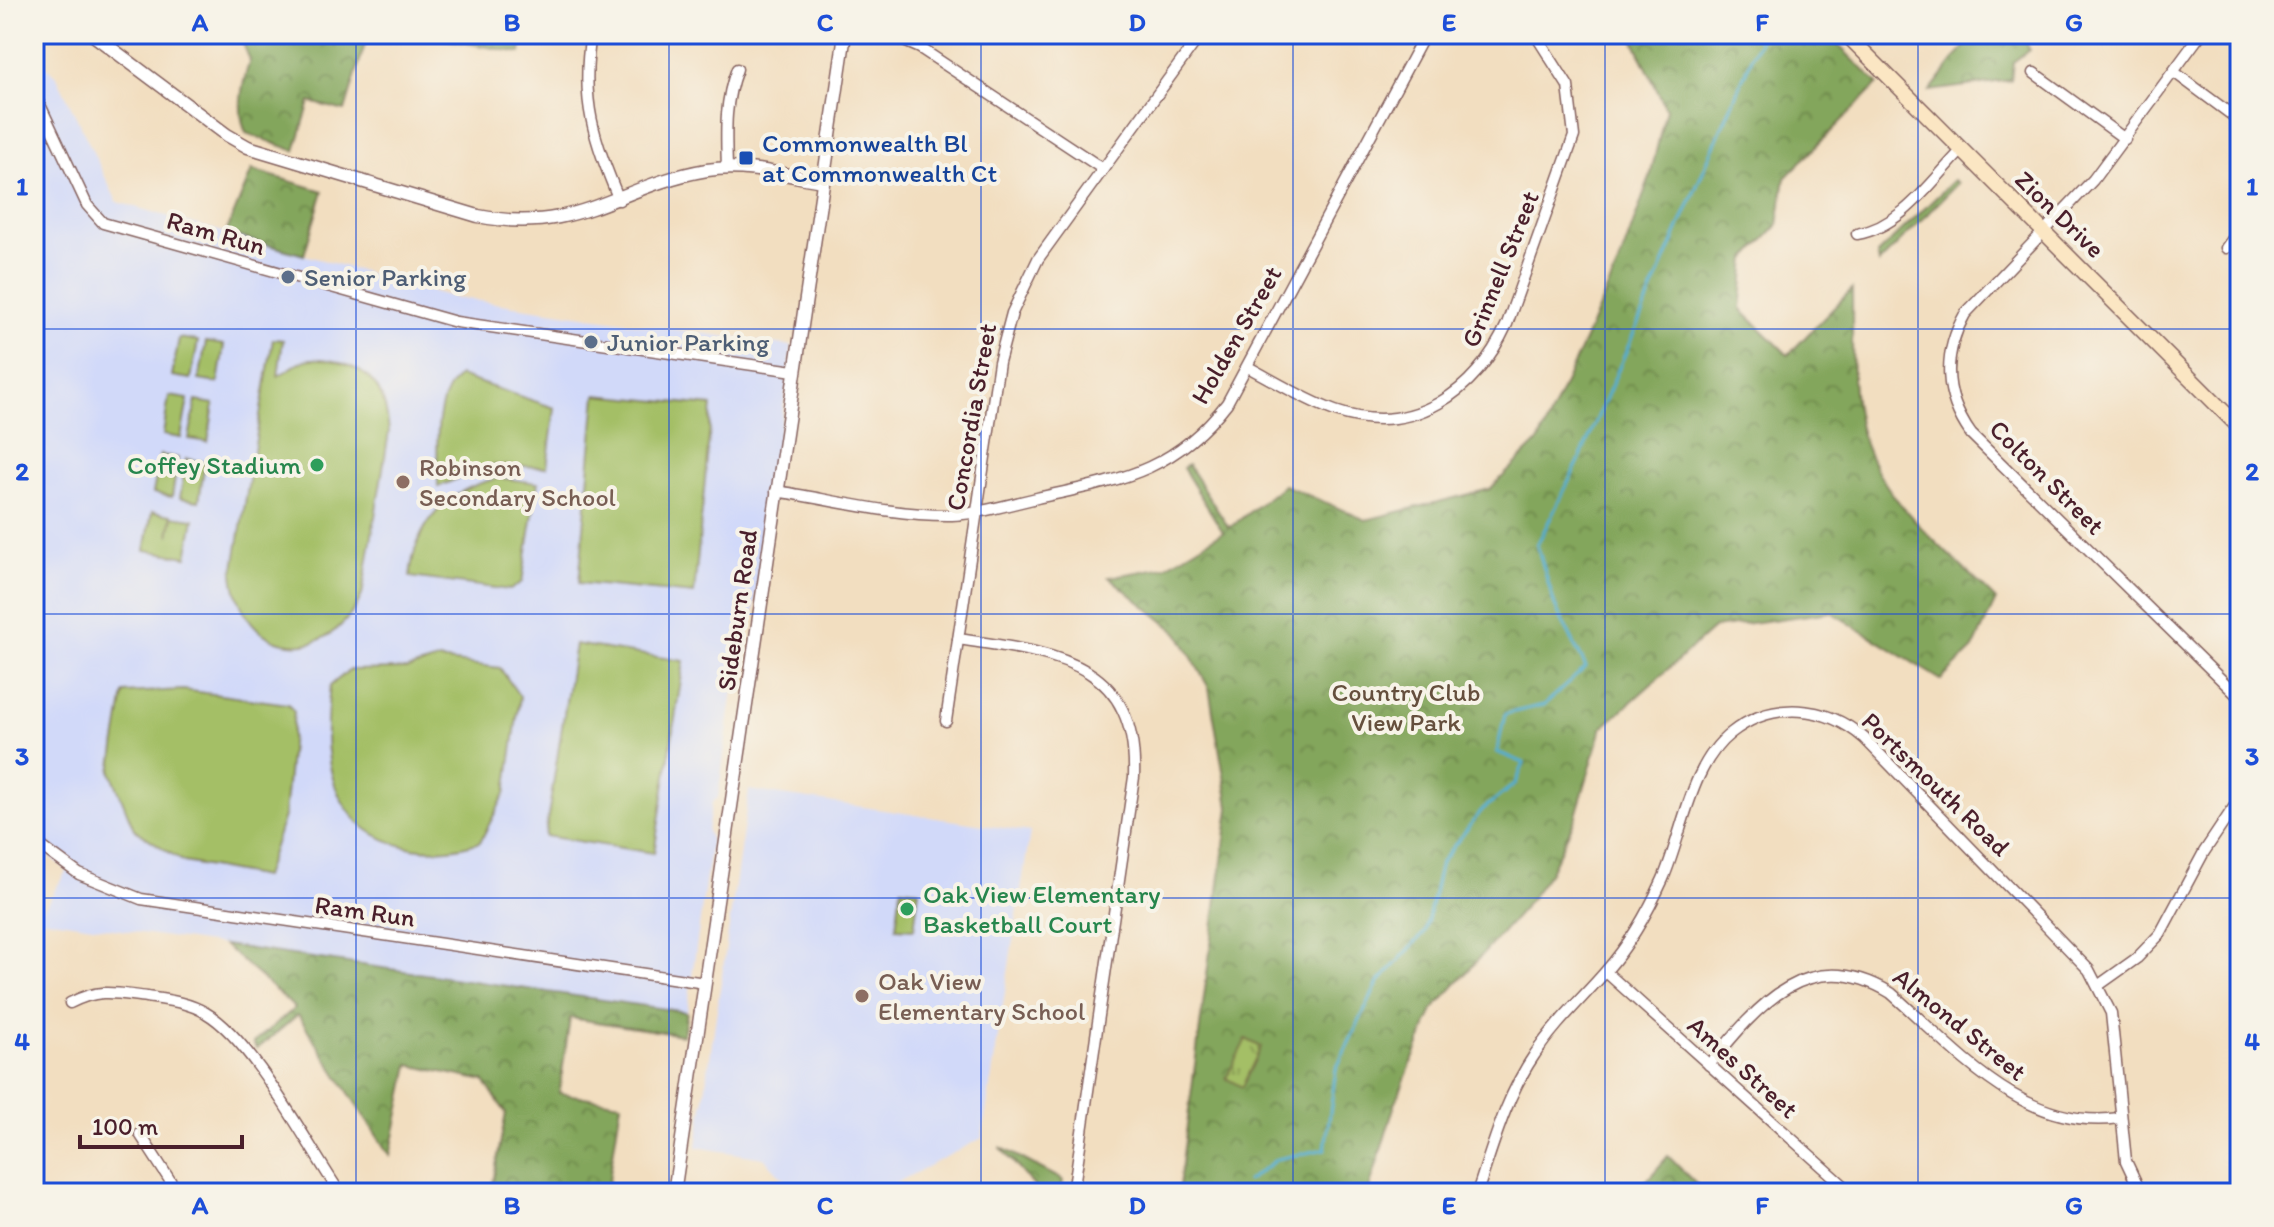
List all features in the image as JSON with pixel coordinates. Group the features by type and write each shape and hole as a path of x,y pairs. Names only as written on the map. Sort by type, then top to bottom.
{"main road":[{"name":"Zion Drive","path":"1853,36 1961,151 2045,231 2240,428"}],"street":[{"path":"92,34 227,135 277,159 495,219 540,221 567,217 663,181 727,168 822,181"},
{"path":"591,34 586,64 586,102 593,138 619,200"},
{"name":"Sideburn Road","path":"674,1193 845,34"},
{"path":"888,34 920,48 1103,169"},
{"name":"Concordia Street","path":"946,721 999,362 1012,313 1038,259 1201,34"},
{"name":"Holden Street","path":"776,491 926,514 956,515 1119,480 1159,465 1209,426 1248,367 1425,34"},
{"name":"Grinnell Street","path":"1248,367 1319,405 1351,415 1376,418 1405,415 1435,406 1475,377 1495,351 1507,324 1574,136 1568,86 1535,34"},
{"name":"Colton Street","path":"2201,34 2093,180 1973,303 1955,331 1949,360 1953,402 1971,434 2240,698"},
{"path":"727,168 728,90 737,69"},
{"path":"2174,72 2240,121"},
{"path":"2034,73 2125,139"},
{"name":"Ram Run","path":"34,92 87,205 103,223 456,322 794,371"},
{"path":"1857,234 1877,231 1895,219 1961,151"},
{"path":"2226,248 2240,229"},
{"path":"958,639 1042,652 1077,664 1098,679 1114,697 1133,740 1134,777 1073,1193"},
{"name":"Portsmouth Road","path":"1477,1193 1499,1125 1521,1076 1550,1032 1606,972 1640,924 1656,894 1714,750 1730,733 1751,720 1793,710 1835,718 1864,738 2077,956 2099,985 2114,1028 2126,1161 2141,1193"},
{"path":"2099,985 2137,958 2160,934 2204,852 2240,798"},
{"name":"Ram Run","path":"34,841 79,874 141,899 705,983"},
{"name":"Ames Street","path":"1606,972 1852,1193"},
{"name":"Almond Street","path":"1709,1065 1779,990 1802,980 1846,975 1874,983 1891,993 1988,1079 2020,1101 2065,1117 2099,1121 2120,1118"},
{"path":"70,1003 90,993 110,992 183,1003 220,1022 244,1047 340,1193"},
{"path":"140,1134 178,1193"}],"shaded area":[{"name":"Robinson Secondary School","path":"34,55 57,77 117,202 452,297 792,346 753,618 743,617 718,798 712,802 707,831 711,841 687,1012 38,918 67,870 34,845"},
{"name":"Oak View Elementary School","path":"749,790 1030,832 982,1138 877,1193 797,1193 764,1158 697,1147"}],"green space":[{"path":"239,34 368,34 345,111 310,102 295,151 246,133 241,115 241,96 250,60"},
{"path":"417,34 524,34 521,53"},
{"name":"Country Club View Park","path":"1631,34 1827,34 1878,84 1785,178 1778,225 1746,259 1741,309 1788,355 1852,289 1854,390 1866,447 1890,491 1906,511 1996,600 1973,649 1941,680 1831,612 1714,628 1602,728 1575,819 1550,872 1522,910 1433,1010 1395,1104 1368,1193 1178,1193 1229,808 1209,688 1178,633 1109,577 1165,567 1223,532 1183,468 1188,465 1229,528 1284,485 1366,520 1490,489 1539,441 1620,261 1650,177 1666,109"},
{"path":"1974,34 2024,34 2029,50 2013,62 2011,80 1930,91"},
{"path":"252,170 323,191 304,255 226,233"},
{"path":"1954,180 1958,183 1879,263 1877,254"},
{"path":"179,338 198,341 191,379 172,376"},
{"path":"273,339 283,340 278,376 303,361 315,359 340,363 365,375 382,399 389,432 362,595 347,619 328,635 308,643 288,644 269,637 252,623 240,602 233,574"},
{"path":"206,342 224,345 218,383 199,380"},
{"path":"459,376 555,408 547,467 489,465 438,487 440,413 450,386"},
{"path":"596,395 712,406 694,594 579,583"},
{"path":"169,396 188,399 181,438 163,435"},
{"path":"196,401 214,404 208,442 189,439"},
{"path":"160,455 178,458 172,497 153,493"},
{"path":"186,459 205,462 199,501 180,498"},
{"path":"500,478 538,483 522,582 510,590 410,577 419,540 437,511 465,490"},
{"path":"152,512 172,515 169,536 173,516 194,519 187,557 145,550"},
{"path":"575,644 684,661 654,853 545,836"},
{"path":"438,660 500,668 520,697 506,792 480,842 437,850 395,844 376,835 345,806 329,761 327,723 330,686 349,670 407,669"},
{"path":"183,690 288,704 294,712 284,816 264,877 184,862 134,829 111,772 124,693"},
{"name":"Oak View Elementary Basketball Court","path":"901,888 919,890 914,929 896,928"},
{"path":"224,945 687,1012 683,1035 570,1018 559,1093 621,1103 607,1193 491,1193 506,1113 484,1081 409,1065 390,1156 298,1015 257,1049 253,1043 295,1008"},
{"path":"1246,1039 1261,1047 1242,1087 1226,1078"},
{"path":"1000,1147 1063,1180 1061,1193 1040,1193"},
{"path":"1668,1156 1704,1192 1703,1193 1636,1193"}],"waterway":[{"path":"1247,1181 1277,1159 1325,1149 1336,1069 1378,983 1425,932 1441,862 1482,810 1516,783 1524,763 1497,752 1505,714 1544,705 1586,667 1555,606 1537,545 1579,461 1762,34"}],"place":[{"name":"Commonwealth Bl at Commonwealth Ct","path":"746,158"},
{"name":"Senior Parking","path":"288,277"},
{"name":"Junior Parking","path":"591,342"},
{"name":"Coffey Stadium","path":"317,465"},
{"name":"Robinson Secondary School","path":"403,482"},
{"name":"Oak View Elementary Basketball Court","path":"907,909"},
{"name":"Oak View Elementary School","path":"862,996"}]}
